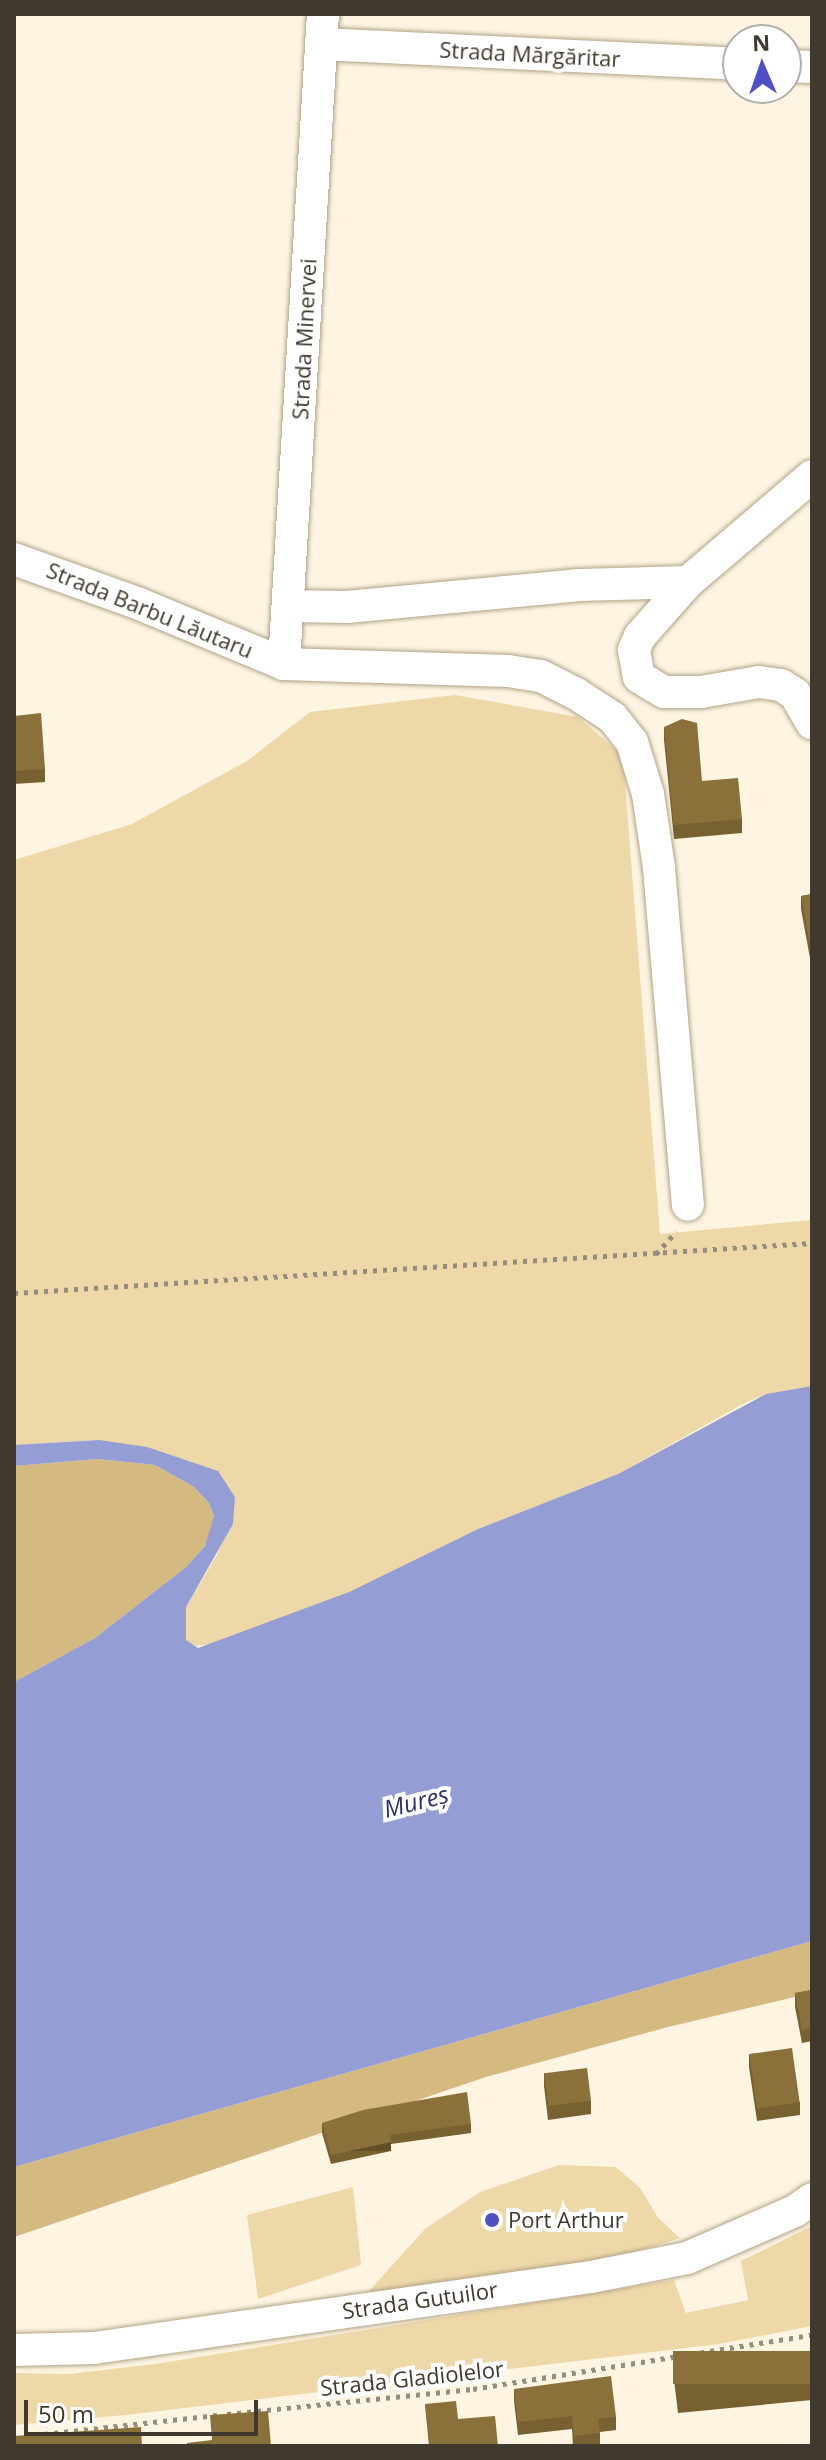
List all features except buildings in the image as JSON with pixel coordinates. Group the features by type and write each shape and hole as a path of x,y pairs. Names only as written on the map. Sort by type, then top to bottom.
{"street":[{"name":"Strada Mărgăritar","path":"322,29 722,63"},
{"name":"Strada Minervei","path":"284,664 322,29"},
{"path":"812,476 688,582 640,636 634,650 639,677 664,692 701,692 759,682 781,685 795,694 812,723"},
{"name":"Strada Barbu Lăutaru","path":"14,559 137,603 284,664"},
{"path":"288,606 347,607 580,585 688,582"},
{"path":"284,664 508,671 541,676 575,693 613,718 632,742 648,794 659,868 688,1205"},
{"name":"Strada Gutuilor","path":"14,2350 94,2348 591,2277 687,2258 795,2211 812,2199"}],"path":[{"path":"14,1293 812,1243"},
{"name":"Strada Gladiolelor","path":"29,2436 473,2389 812,2335"}],"shaded area":[{"path":"455,695 578,717 623,756 660,1234 812,1220 812,1386 765,1394 618,1474 478,1529 349,1592 215,1644 191,1646 186,1640 186,1607 218,1553 235,1497 99,1440 14,1445 14,860 132,824 247,761 310,712"},
{"path":"98,1459 155,1465 194,1487 209,1503 214,1516 212,1531 205,1546 186,1567 95,1638 14,1682 14,1466"},
{"path":"812,1941 812,1993 668,2027 486,2077 14,2237 14,2167"},
{"path":"559,2165 616,2167 641,2189 658,2218 680,2238 638,2251 552,2270 361,2300 425,2229 480,2192"},
{"path":"353,2187 361,2265 258,2299 247,2215"},
{"path":"812,2226 812,2326 719,2344 126,2415 14,2425 14,2373 69,2374 155,2364 674,2280 686,2313 748,2300 741,2261"}],"water":[{"name":"Mureș","path":"812,1386 812,1941 14,2167 14,1682 95,1638 186,1567 205,1546 214,1516 209,1503 194,1487 155,1465 98,1459 14,1466 14,1445 99,1440 147,1447 218,1471 235,1497 233,1524 186,1607 186,1640 198,1648 349,1592 478,1529 618,1474 766,1394"}],"place":[{"name":"Port Arthur","path":"492,2220"}]}
